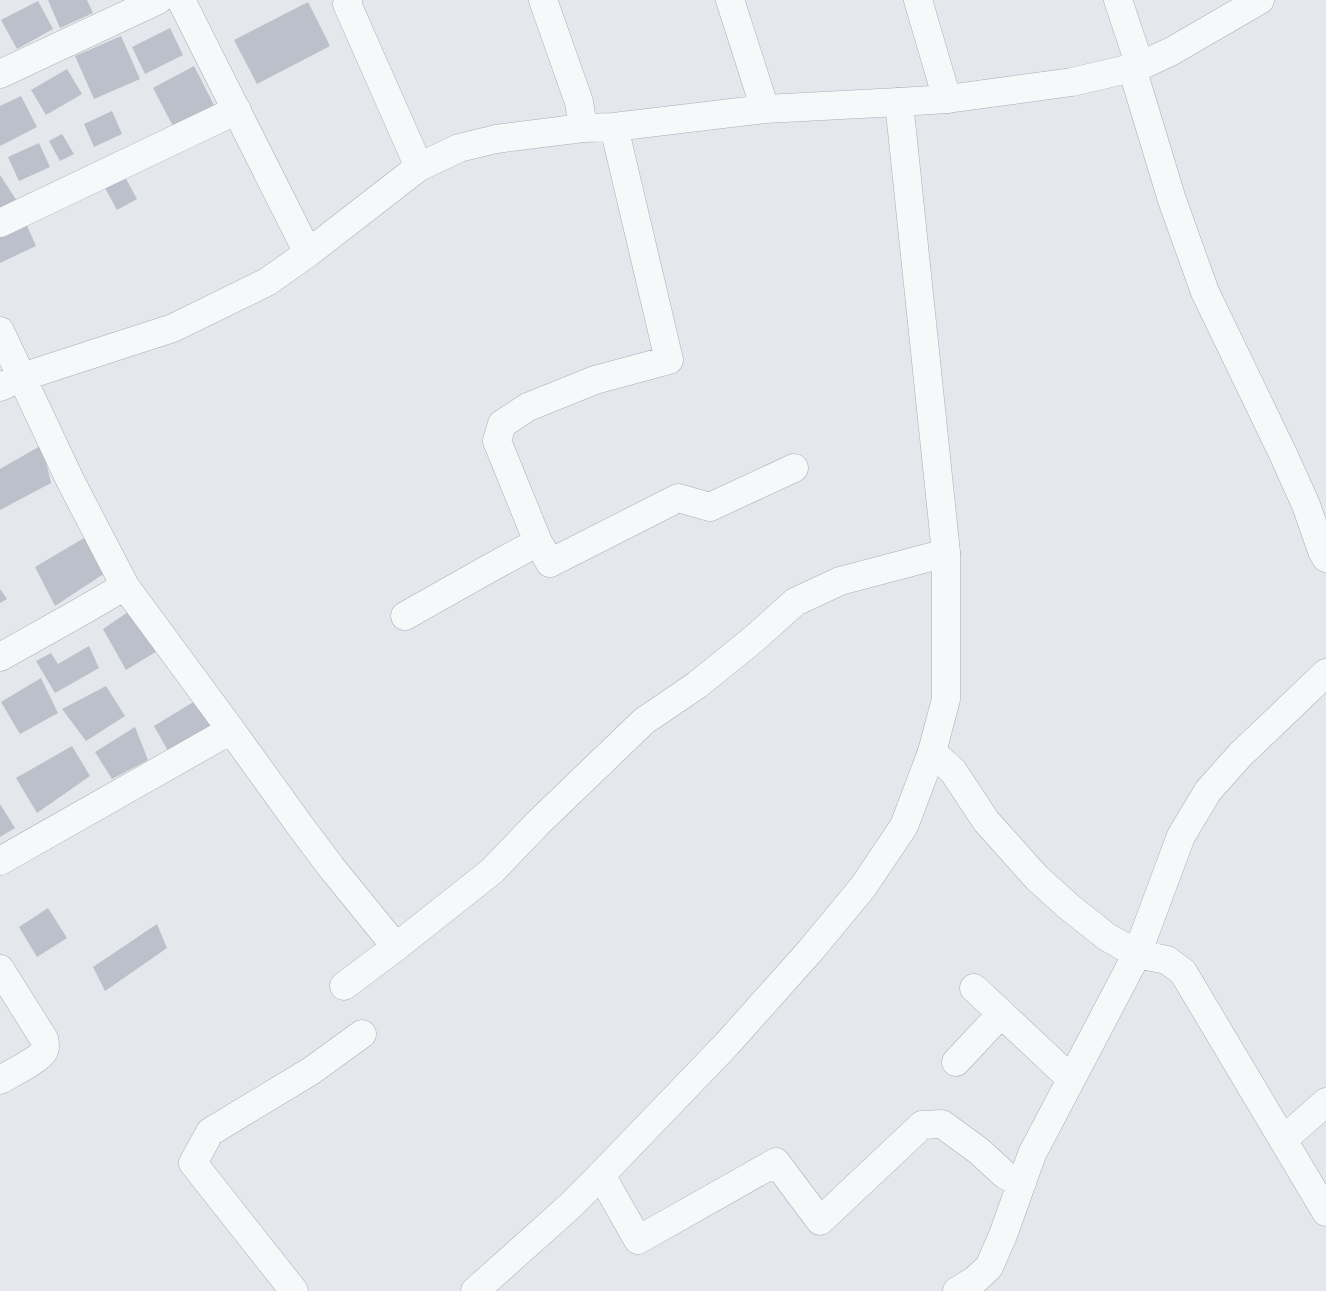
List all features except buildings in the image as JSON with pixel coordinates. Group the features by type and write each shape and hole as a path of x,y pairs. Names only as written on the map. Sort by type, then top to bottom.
{"street":[{"path":"0,74 158,0"},
{"path":"180,0 308,253"},
{"path":"348,0 347,4 419,168"},
{"path":"543,0 579,102 583,128"},
{"path":"730,0 765,109"},
{"path":"918,0 947,98"},
{"path":"1118,0 1172,200 1205,292 1284,456 1306,505 1326,558"},
{"path":"11,382 173,328 267,282 419,168 459,148 487,141 583,128 614,127 765,109 947,98 1072,82 1136,67 1172,51 1260,0"},
{"path":"475,1291 601,1176 727,1044 810,951 863,887 904,826 932,752 946,699 946,553 899,102"},
{"path":"0,223 236,110"},
{"path":"614,127 670,360 595,380 528,407 502,424 497,441 538,542 550,563 678,498 710,507 794,468"},
{"path":"0,331 11,382 70,480 125,586 331,867 396,947"},
{"path":"405,616 538,542"},
{"path":"344,986 492,871 538,823 644,722 704,679 755,638 795,602 840,581 946,553"},
{"path":"0,657 125,586"},
{"path":"957,1291 975,1280 988,1267 1003,1235 1032,1154 1137,954 1181,836 1208,791 1240,755 1326,673"},
{"path":"0,861 231,730"},
{"path":"932,752 953,771 986,821 1037,878 1068,906 1107,937 1137,954 1167,960 1183,972 1326,1212"},
{"path":"0,969 46,1045 44,1051 38,1057 0,1080"},
{"path":"974,988 1070,1079"},
{"path":"956,1062 1001,1014"},
{"path":"294,1291 193,1162 210,1132 310,1071 362,1034"},
{"path":"1283,1140 1326,1102"},
{"path":"601,1176 638,1240 776,1162 820,1220 922,1125 942,1124 980,1151 1005,1175 1022,1183"}]}
